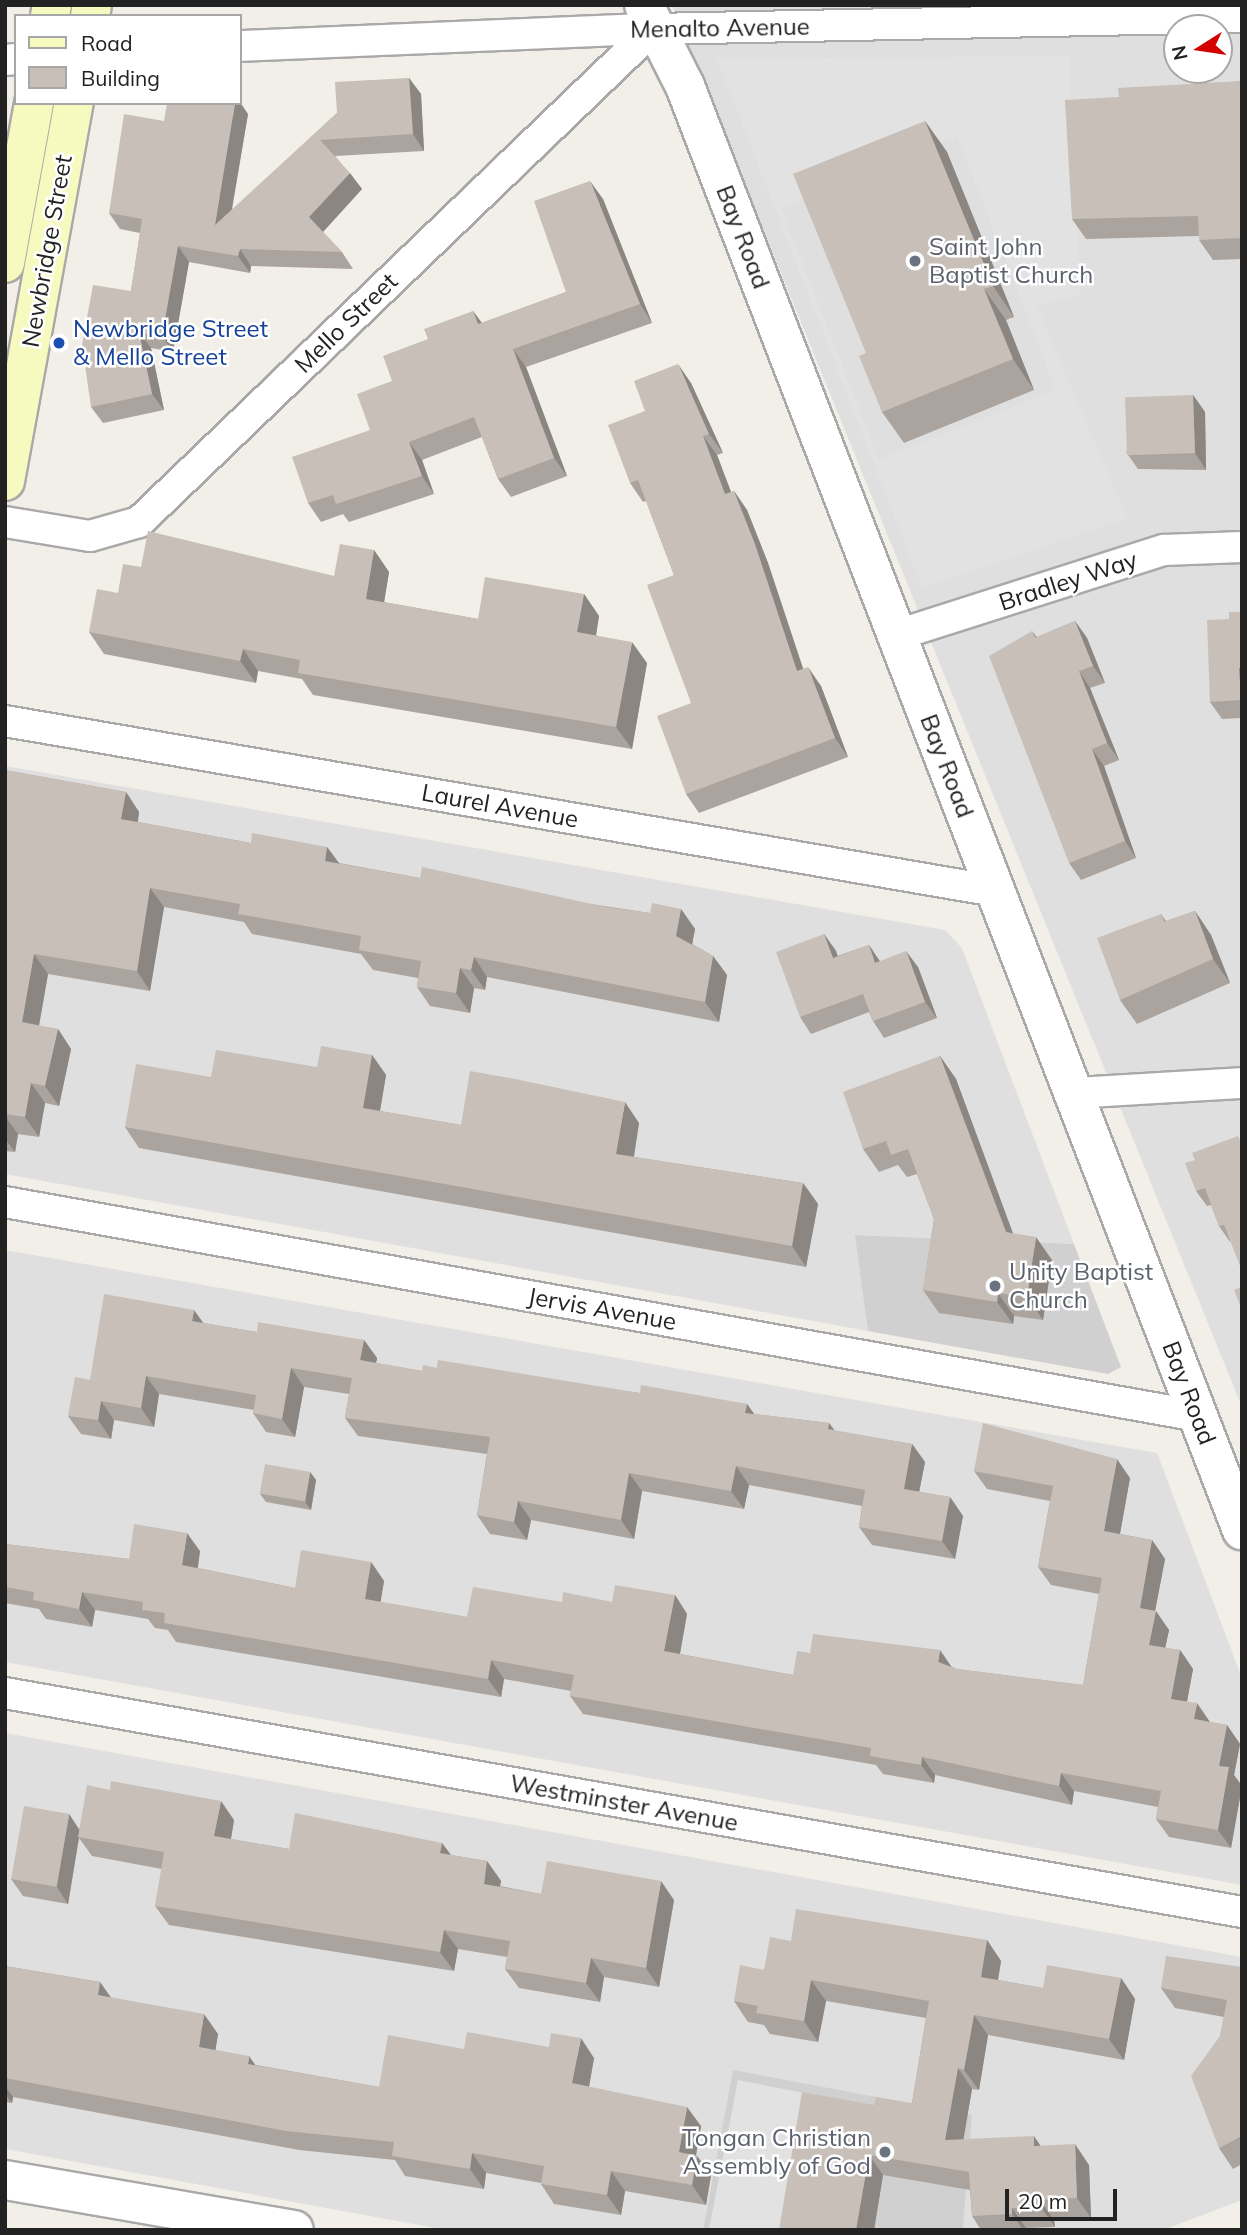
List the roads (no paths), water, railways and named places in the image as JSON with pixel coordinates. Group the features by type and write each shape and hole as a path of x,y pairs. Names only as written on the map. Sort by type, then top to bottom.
{"main road":[{"name":"Newbridge Street","path":"5,263 34,105"},
{"name":"Newbridge Street","path":"5,481 74,105"}],"street":[{"name":"Menalto Avenue","path":"242,46 649,17 1242,17"},
{"name":"Mello Street","path":"5,522 90,536 139,522 649,17"},
{"name":"Bay Road","path":"649,17 685,86 1242,1530"},
{"name":"Bradley Way","path":"897,635 1164,550 1242,547"},
{"name":"Laurel Avenue","path":"5,721 995,891"},
{"path":"1073,1093 1242,1083"},
{"name":"Jervis Avenue","path":"5,1202 1198,1416"},
{"name":"Westminster Avenue","path":"5,1693 1242,1912"},
{"path":"5,2180 294,2230"}],"place":[{"name":"Saint John Baptist Church","path":"915,261"},
{"name":"Newbridge Street & Mello Street","path":"59,343"},
{"name":"Unity Baptist Church","path":"995,1286"},
{"name":"Tongan Christian Assembly of God","path":"885,2152"}]}
